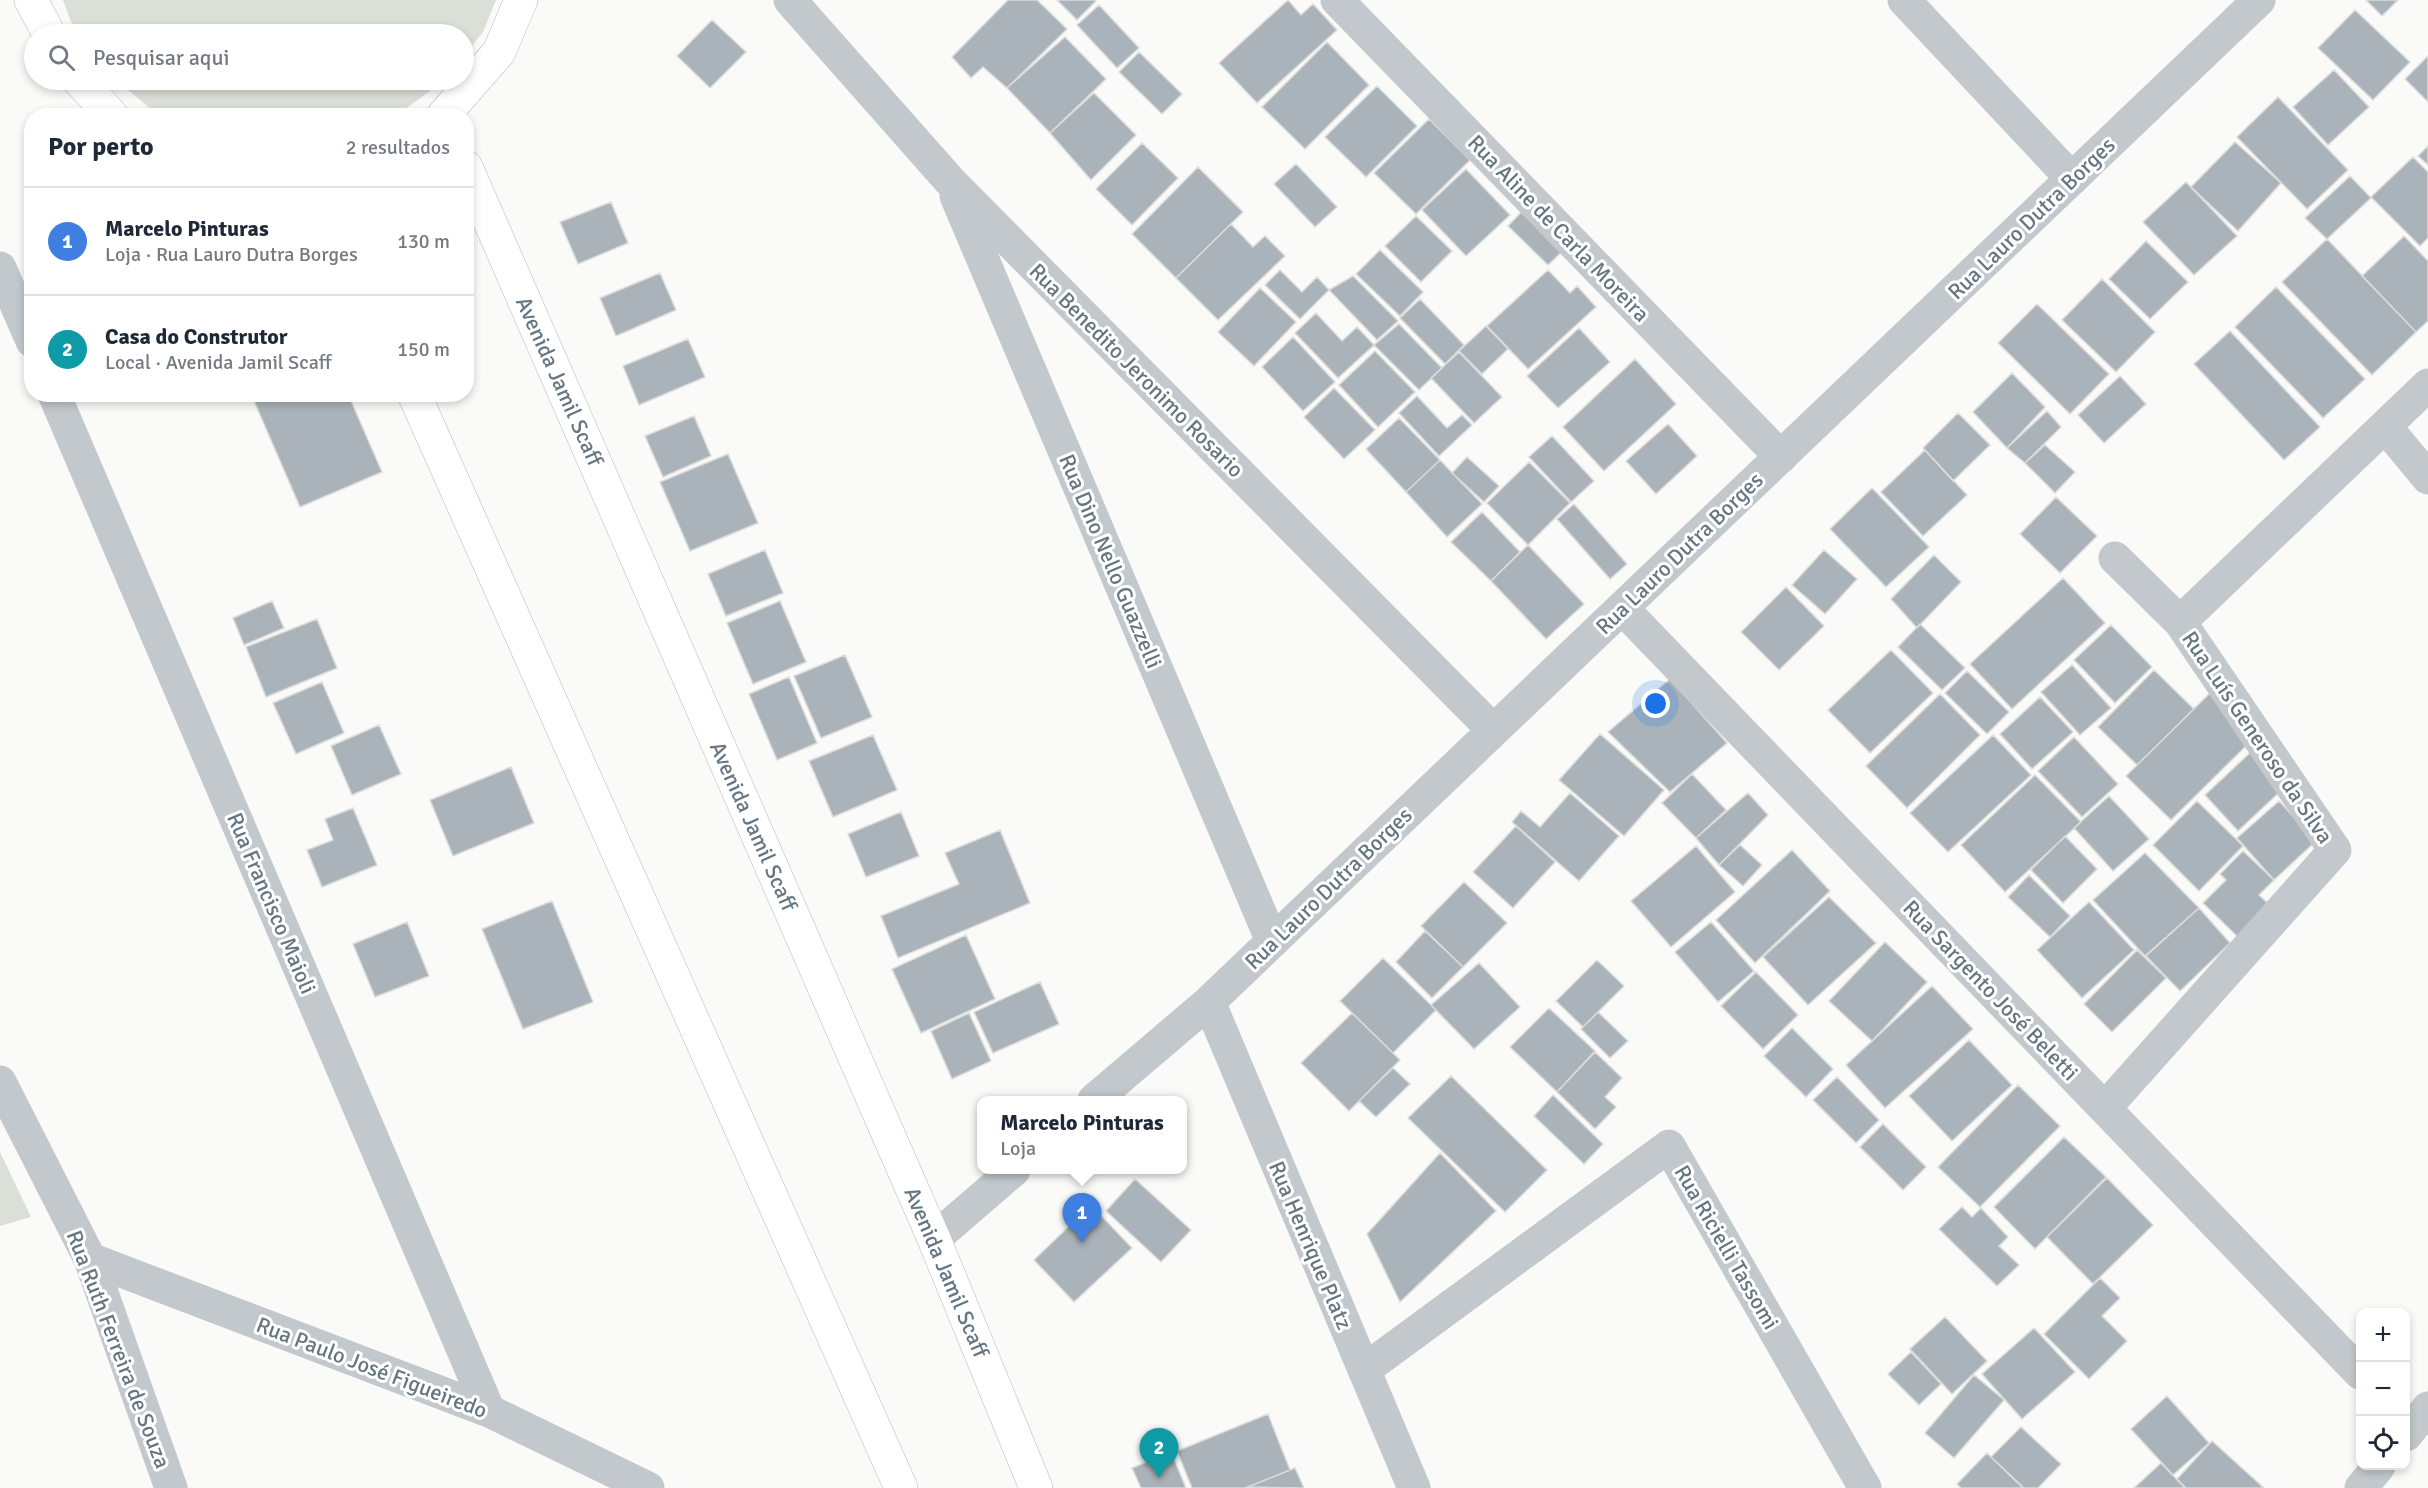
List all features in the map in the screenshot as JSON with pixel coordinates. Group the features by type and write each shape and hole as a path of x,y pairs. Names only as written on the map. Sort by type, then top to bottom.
{"main road":[{"path":"31,0 44,24"},
{"path":"474,81 499,52 521,0"},
{"path":"88,90 105,108"},
{"path":"450,108 466,90"},
{"name":"Avenida Jamil Scaff","path":"474,185 934,1239 1036,1488"},
{"path":"418,402 901,1488"}],"street":[{"name":"Rua Benedito Jeronimo Rosario","path":"790,0 950,181 1493,730"},
{"name":"Rua Aline de Carla Moreira","path":"1337,0 1781,457"},
{"path":"1904,0 2072,179"},
{"name":"Rua Lauro Dutra Borges","path":"1100,1096 1209,1002 2259,0"},
{"name":"Rua Dino Nello Guazzelli","path":"950,181 1272,941"},
{"path":"0,268 24,323"},
{"path":"2180,622 2428,385"},
{"name":"Rua Francisco Maioli","path":"57,402 489,1411"},
{"path":"2385,426 2428,478"},
{"name":"Rua Luís Generoso da Silva","path":"2105,1108 2335,850 2180,622 2115,558"},
{"name":"Rua Sargento José Beletti","path":"1622,608 2356,1368"},
{"name":"Rua Henrique Platz","path":"1209,1002 1414,1488"},
{"name":"Rua Ruth Ferreira de Souza","path":"0,1082 90,1258 171,1488"},
{"name":"Rua Ricielli Tassomi","path":"1364,1370 1669,1146 1865,1488"},
{"path":"934,1239 1009,1174"},
{"name":"Rua Paulo José Figueiredo","path":"90,1258 489,1411 648,1488"},
{"path":"2361,1488 2376,1470"}],"shaded area":[{"path":"63,0 496,0 483,32 474,43 474,24 72,24"},
{"path":"128,90 431,90 407,108 150,108"},
{"path":"0,1152 31,1217 0,1226"}],"building":[{"path":"1008,0 1037,0 1067,29 1007,88 983,67 971,78 952,57"},
{"path":"1057,0 1095,0 1096,1 1077,20"},
{"path":"1288,0 1301,15 1313,4 1337,30 1257,103 1219,63"},
{"path":"2366,0 2398,0 2382,16"},
{"path":"1099,5 1139,48 1117,68 1077,25"},
{"path":"2355,10 2410,62 2373,100 2318,48"},
{"path":"712,20 746,52 710,88 677,56"},
{"path":"1065,37 1106,79 1050,133 1007,88"},
{"path":"1327,42 1369,85 1305,149 1262,107"},
{"path":"1139,52 1182,94 1162,114 1119,72"},
{"path":"2428,56 2428,102 2405,79"},
{"path":"2334,70 2369,107 2328,145 2293,107"},
{"path":"1377,86 1417,126 1366,177 1325,137"},
{"path":"1094,93 1136,135 1091,180 1050,133"},
{"path":"2278,97 2348,170 2307,209 2237,137"},
{"path":"1429,119 1470,160 1416,214 1374,173"},
{"path":"2235,142 2281,183 2238,231 2191,187"},
{"path":"1142,143 1178,178 1132,225 1096,189"},
{"path":"2428,146 2428,165 2418,156"},
{"path":"2413,157 2428,172 2428,238 2420,246 2371,197"},
{"path":"1296,164 1337,207 1315,227 1274,184"},
{"path":"1198,167 1243,212 1176,278 1132,234"},
{"path":"1466,169 1510,215 1466,256 1422,210"},
{"path":"2350,176 2371,198 2327,239 2305,218"},
{"path":"2186,182 2237,236 2194,275 2143,222"},
{"path":"611,202 628,243 578,264 560,222"},
{"path":"1527,206 1568,246 1548,265 1508,226"},
{"path":"1416,216 1452,251 1421,282 1385,246"},
{"path":"1231,224 1253,247 1265,236 1285,256 1218,320 1176,278"},
{"path":"2404,236 2428,261 2428,321 2416,332 2362,276"},
{"path":"2327,239 2416,332 2372,375 2282,282"},
{"path":"2146,241 2188,282 2150,319 2109,279"},
{"path":"1380,250 1423,292 1400,316 1356,274"},
{"path":"1280,270 1302,292 1317,277 1329,290 1300,319 1265,285"},
{"path":"1548,270 1570,293 1577,286 1596,307 1528,369 1487,326"},
{"path":"660,273 676,310 616,336 600,298"},
{"path":"1353,276 1398,321 1377,340 1329,290"},
{"path":"2102,279 2155,332 2116,372 2062,320"},
{"path":"2276,287 2365,379 2323,418 2235,327"},
{"path":"1260,288 1296,322 1254,366 1218,332"},
{"path":"1420,299 1464,345 1445,364 1400,318"},
{"path":"2037,304 2109,374 2070,414 1998,343"},
{"path":"1316,313 1342,341 1357,327 1374,345 1338,378 1295,333"},
{"path":"1399,324 1442,368 1419,390 1374,345"},
{"path":"1486,326 1508,349 1482,374 1459,351"},
{"path":"1579,328 1610,362 1558,408 1527,376"},
{"path":"2230,331 2320,427 2284,460 2194,364"},
{"path":"1293,337 1335,382 1303,411 1262,367"},
{"path":"688,339 705,377 639,405 623,366"},
{"path":"1375,351 1415,392 1378,427 1339,385"},
{"path":"1459,352 1502,397 1474,423 1431,378"},
{"path":"1635,359 1676,404 1604,471 1563,427"},
{"path":"2012,373 2045,407 2007,448 1973,412"},
{"path":"2120,376 2146,404 2104,443 2078,415"},
{"path":"1334,388 1375,430 1344,459 1304,417"},
{"path":"1417,396 1447,428 1462,415 1472,425 1439,456 1399,413"},
{"path":"254,402 351,402 382,472 300,507"},
{"path":"2047,411 2061,427 2025,463 2007,448"},
{"path":"1958,413 1990,445 1953,481 1923,448"},
{"path":"694,416 711,456 663,477 645,436"},
{"path":"1399,418 1440,460 1406,492 1366,449"},
{"path":"1668,424 1697,456 1656,494 1626,461"},
{"path":"1552,436 1594,481 1571,502 1529,457"},
{"path":"2045,445 2075,472 2055,493 2025,463"},
{"path":"1925,450 1967,495 1923,536 1881,492"},
{"path":"728,454 758,523 690,551 660,482"},
{"path":"1467,457 1499,486 1484,502 1452,473"},
{"path":"1440,460 1482,504 1447,537 1406,492"},
{"path":"1529,462 1570,503 1528,545 1487,503"},
{"path":"1872,488 1929,547 1886,587 1830,529"},
{"path":"2056,497 2097,536 2060,573 2020,534"},
{"path":"1574,504 1627,564 1610,579 1557,519"},
{"path":"1482,512 1520,552 1491,581 1451,542"},
{"path":"1528,545 1584,604 1546,639 1491,581"},
{"path":"765,550 783,593 726,616 708,574"},
{"path":"1824,550 1857,579 1825,614 1792,585"},
{"path":"1934,555 1961,582 1917,628 1891,599"},
{"path":"2063,578 2105,623 2012,709 1970,664"},
{"path":"1786,587 1824,626 1779,670 1741,632"},
{"path":"272,601 284,628 244,645 233,618"},
{"path":"780,601 806,662 753,684 727,623"},
{"path":"317,619 337,668 266,697 246,647"},
{"path":"1920,624 1965,668 1942,690 1898,647"},
{"path":"2111,625 2152,667 2115,703 2074,660"},
{"path":"1891,650 1933,693 1870,753 1828,710"},
{"path":"845,655 872,717 821,738 794,676"},
{"path":"2072,665 2111,708 2080,735 2041,692"},
{"path":"2154,670 2194,709 2137,765 2098,727"},
{"path":"1967,671 2009,712 1987,734 1945,693"},
{"path":"789,677 817,743 777,760 749,694"},
{"path":"1670,679 1727,743 1670,792 1608,732"},
{"path":"322,682 344,733 296,754 273,703"},
{"path":"2212,691 2257,735 2171,820 2126,776"},
{"path":"1940,694 1980,735 1907,808 1866,766"},
{"path":"2040,697 2073,732 2032,769 2000,734"},
{"path":"379,725 401,774 352,795 331,746"},
{"path":"1600,734 1664,790 1624,836 1559,780"},
{"path":"873,735 897,790 833,817 809,761"},
{"path":"1993,735 2031,775 1948,852 1910,813"},
{"path":"2074,737 2118,784 2082,817 2038,771"},
{"path":"2253,750 2286,786 2238,831 2205,795"},
{"path":"511,767 534,823 453,856 430,800"},
{"path":"1692,774 1726,810 1696,838 1662,803"},
{"path":"2035,775 2081,822 2005,892 1961,845"},
{"path":"1570,793 1619,836 1579,881 1512,822 1521,811 1540,827"},
{"path":"1748,793 1768,815 1719,865 1696,838"},
{"path":"2109,796 2149,839 2113,871 2074,828"},
{"path":"2197,801 2243,846 2199,891 2153,845"},
{"path":"2279,801 2316,841 2274,880 2237,838"},
{"path":"353,808 377,865 322,887 307,850 333,840 325,819"},
{"path":"901,812 919,856 866,877 848,834"},
{"path":"1516,826 1555,862 1513,908 1473,872"},
{"path":"1000,830 1030,903 898,958 881,916 959,884 945,853"},
{"path":"2065,836 2097,869 2063,903 2031,870"},
{"path":"1740,845 1762,865 1743,886 1719,865"},
{"path":"1696,846 1735,892 1671,947 1631,901"},
{"path":"1792,850 1830,891 1755,963 1716,920"},
{"path":"2243,851 2274,880 2259,895 2274,909 2242,941 2203,903 2226,880 2220,874"},
{"path":"2145,853 2199,908 2145,956 2093,900"},
{"path":"2029,875 2070,916 2050,937 2008,897"},
{"path":"1464,882 1507,923 1463,967 1421,926"},
{"path":"1829,897 1876,943 1808,1005 1763,957"},
{"path":"552,901 593,1002 523,1029 482,929"},
{"path":"2089,902 2134,950 2082,998 2037,950"},
{"path":"2199,908 2230,943 2180,991 2146,956"},
{"path":"407,922 429,976 375,997 353,944"},
{"path":"1711,922 1754,971 1718,1002 1675,952"},
{"path":"1425,931 1463,967 1432,998 1396,962"},
{"path":"966,935 995,999 921,1033 892,969"},
{"path":"1885,942 1927,982 1872,1041 1829,1001"},
{"path":"2137,950 2166,978 2112,1032 2084,1004"},
{"path":"1383,958 1436,1010 1393,1053 1340,1001"},
{"path":"1597,960 1624,986 1583,1027 1556,1001"},
{"path":"1479,963 1520,1007 1474,1049 1431,1005"},
{"path":"1756,972 1798,1015 1763,1049 1721,1006"},
{"path":"1040,982 1059,1024 993,1053 974,1012"},
{"path":"1932,986 1973,1029 1885,1108 1846,1065"},
{"path":"1549,1008 1595,1051 1557,1092 1510,1047"},
{"path":"1598,1012 1628,1041 1610,1058 1581,1029"},
{"path":"969,1013 991,1061 952,1079 931,1031"},
{"path":"1352,1013 1400,1060 1349,1111 1301,1063"},
{"path":"1792,1028 1833,1069 1806,1097 1764,1056"},
{"path":"1969,1040 2012,1085 1952,1141 1909,1096"},
{"path":"1595,1052 1622,1078 1605,1097 1616,1107 1595,1129 1557,1092"},
{"path":"1393,1068 1410,1084 1376,1117 1359,1101"},
{"path":"1451,1076 1547,1170 1505,1212 1408,1118"},
{"path":"1837,1077 1879,1120 1856,1143 1813,1100"},
{"path":"2018,1085 2060,1126 1980,1207 1938,1167"},
{"path":"1553,1095 1603,1144 1584,1164 1534,1116"},
{"path":"1883,1124 1926,1167 1903,1190 1860,1147"},
{"path":"2064,1137 2106,1177 2035,1249 1994,1207"},
{"path":"1440,1153 1496,1211 1400,1302 1367,1234"},
{"path":"2107,1178 2153,1225 2093,1284 2047,1237"},
{"path":"1135,1179 1191,1230 1161,1262 1106,1211"},
{"path":"1091,1205 1132,1248 1074,1302 1034,1260"},
{"path":"1962,1207 1972,1217 1981,1208 2008,1237 1999,1246 2019,1265 1997,1286 1939,1229"},
{"path":"2100,1278 2120,1298 2102,1316 2127,1341 2089,1379 2044,1334"},
{"path":"1945,1317 1987,1361 1952,1394 1910,1349"},
{"path":"2034,1328 2075,1372 2022,1419 1982,1374"},
{"path":"1911,1352 1941,1384 1919,1405 1888,1374"},
{"path":"1974,1375 2004,1400 1954,1458 1925,1433"},
{"path":"2167,1396 2209,1443 2173,1475 2131,1429"},
{"path":"1268,1414 1290,1470 1245,1488 1192,1488 1177,1451"},
{"path":"2021,1427 2061,1464 2038,1488 2024,1488 1991,1457"},
{"path":"2212,1441 2264,1488 2186,1488 2177,1479"},
{"path":"1171,1452 1186,1488 1141,1488 1132,1468"},
{"path":"1987,1453 2023,1488 1961,1488 1957,1484"},
{"path":"2161,1463 2185,1488 2134,1488"},
{"path":"1295,1468 1304,1488 1248,1487 1290,1470"}],"place":[{"name":"Marcelo Pinturas","path":"1082,1243"},
{"name":"Casa do Construtor","path":"1159,1478"}]}
